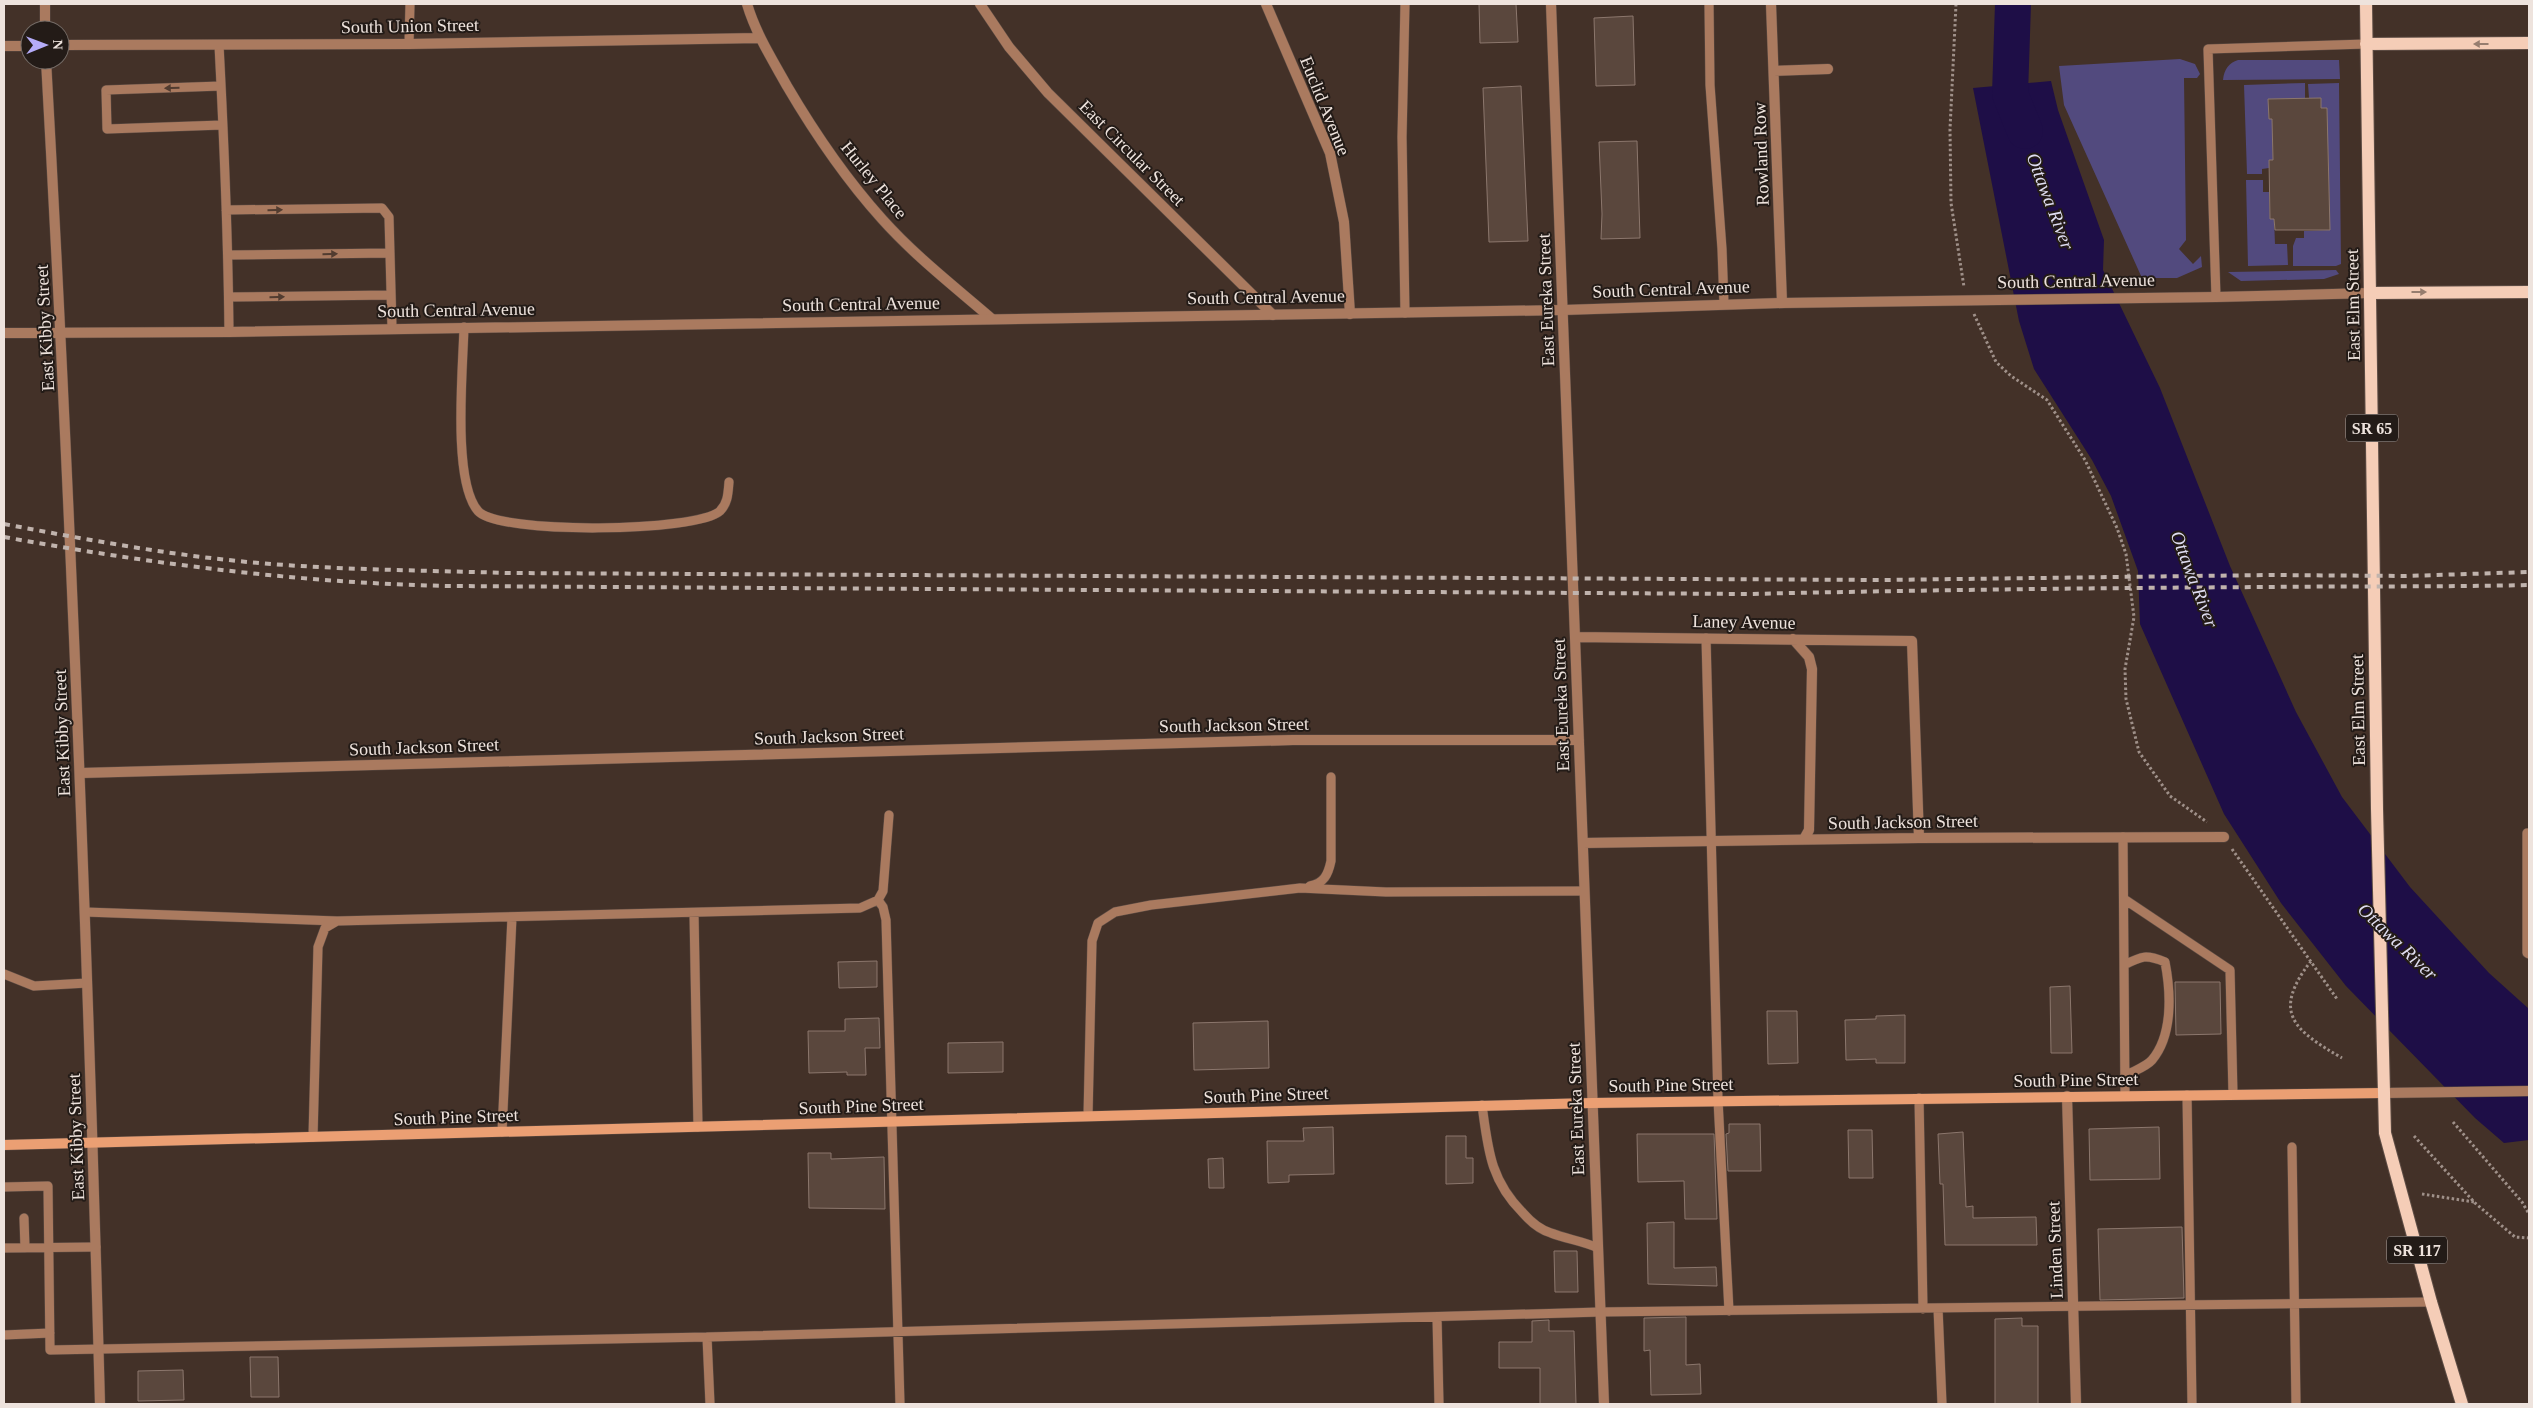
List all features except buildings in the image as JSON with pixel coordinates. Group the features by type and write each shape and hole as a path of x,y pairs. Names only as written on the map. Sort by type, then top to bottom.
{"main road":[{"name":"East Elm Street","path":"2366,4 2377,809 2385,1133 2431,1302 2462,1404"},
{"path":"2366,44 2529,43"},
{"name":"South Central Avenue","path":"2370,292 2529,292"},
{"name":"South Pine Street","path":"4,1145 1482,1105 1718,1100 2383,1093"}],"street":[{"path":"45,4 45,20"},
{"name":"Hurley Place","path":"747,4 760,38 808,121 882,219 931,267 992,319"},
{"name":"East Circular Street","path":"980,4 1009,47 1048,93 1273,315"},
{"name":"Euclid Avenue","path":"1266,4 1330,153 1344,222 1350,314"},
{"name":"East Eureka Street","path":"1551,4 1604,1404"},
{"name":"Rowland Row","path":"1771,4 1782,302"},
{"name":"South Union Street","path":"70,45 409,44 760,38"},
{"path":"4,46 20,46"},
{"path":"1774,71 1828,69"},
{"name":"East Kibby Street","path":"47,70 62,333 80,773 100,1404"},
{"name":"South Central Avenue","path":"4,333 229,332 1350,314 1563,310 1782,302 2216,298 2370,292"},
{"name":"Laney Avenue","path":"1575,637 1912,641 1919,838"},
{"path":"1793,639 1809,657 1812,669 1809,830 1804,840"},
{"name":"South Jackson Street","path":"80,773 1293,740 1579,740"},
{"name":"South Jackson Street","path":"1583,843 1919,838 2224,837"},
{"name":"South Pine Street","path":"2383,1093 2529,1091"},
{"name":"Linden Street","path":"2067,1096 2076,1404"}],"lane":[{"path":"409,44 410,4"},
{"path":"1405,4 1402,137 1405,313"},
{"path":"1710,4 1710,85 1722,249 1724,304"},
{"path":"2216,298 2208,49 2366,44"},
{"path":"219,45 229,254 229,332"},
{"path":"221,86 106,90 106,119 107,129 222,125"},
{"path":"226,210 382,208 389,217 392,328"},
{"path":"229,254 390,253"},
{"path":"229,297 391,295"},
{"path":"464,327 462,433 465,482 471,500 479,512 493,520 530,527 590,528 674,524 706,517 720,511 728,499 729,482"},
{"path":"1706,638 1718,1100 1729,1311"},
{"path":"1088,1116 1092,941 1098,923 1115,912 1151,904 1300,888 1320,884 1328,875 1331,861 1331,777"},
{"path":"85,912 336,921 860,908 878,900 883,891 889,815"},
{"path":"2529,833 2527,833 2527,953 2529,954"},
{"path":"2123,837 2125,1095"},
{"path":"1300,888 1396,892 1584,892"},
{"path":"2124,899 2230,970 2233,1094"},
{"path":"878,900 883,907 886,920 890,1122 900,1404"},
{"path":"694,912 698,1127"},
{"path":"502,1132 512,917"},
{"path":"313,1137 318,947 325,928 336,921"},
{"path":"2124,965 2139,957 2150,955 2165,962 2169,983 2166,1034 2151,1061 2125,1076"},
{"path":"4,974 34,986 88,983"},
{"path":"2187,1095 2192,1404"},
{"path":"1919,1098 1923,1309"},
{"path":"1482,1105 1493,1167 1500,1185 1511,1202 1528,1219 1549,1233 1585,1242 1598,1248"},
{"path":"2292,1147 2296,1404"},
{"path":"4,1187 23,1191 48,1186 50,1350 707,1337 1600,1312 2431,1302"},
{"path":"24,1218 24,1248"},
{"path":"4,1248 96,1247"},
{"path":"1938,1308 1942,1404"},
{"path":"1437,1317 1439,1404"},
{"path":"4,1335 50,1333"},
{"path":"707,1337 710,1404"}],"path":[{"path":"1956,4 1950,129 1951,203 1962,283"},
{"path":"1975,316 1996,362 2011,376 2047,400 2086,460 2117,528 2126,554 2134,617 2125,669"},
{"path":"2311,961 2296,980 2291,1004 2296,1026 2342,1058"},
{"path":"2453,1122 2522,1202 2529,1214"},
{"path":"2414,1136 2475,1202 2515,1237 2529,1238"},
{"path":"2422,1194 2475,1202"}],"shaded area":[{"path":"2180,59 2195,64 2200,74 2197,78 2184,78 2186,240 2179,249 2193,264 2201,256 2202,267 2177,278 2142,278 2064,105 2059,66"},
{"path":"2238,60 2339,60 2340,79 2223,80 2224,73 2228,67"},
{"path":"2305,83 2305,98 2303,100 2268,99 2269,119 2272,119 2273,160 2269,160 2269,168 2262,169 2262,174 2247,174 2244,85"},
{"path":"2339,83 2341,264 2336,266 2293,266 2293,246 2296,238 2304,238 2304,231 2330,230 2328,147 2324,147 2327,108 2321,108 2320,98 2309,98 2308,84"},
{"path":"2246,180 2263,180 2263,192 2269,192 2270,219 2274,219 2275,244 2287,244 2288,265 2248,266"},
{"path":"2336,270 2339,274 2324,279 2241,281 2228,272"}],"water":[{"path":"2051,81 2058,110 2104,240 2103,270 2160,388 2230,566 2296,712 2342,797 2410,887 2489,973 2529,1009 2529,1140 2504,1143 2475,1118 2346,986 2281,903 2224,814 2140,624 2138,571 2111,496 2092,460 2034,369 2019,321 1973,88"}],"waterway":[{"name":"Ottawa River","path":"2013,4 2010,94 2025,131"}],"railway":[{"path":"4,524 144,549 228,560 333,568 508,573 1882,580 2270,575 2406,576 2529,572"},
{"path":"4,537 171,564 338,581 450,586 1749,594 2529,585"}]}
